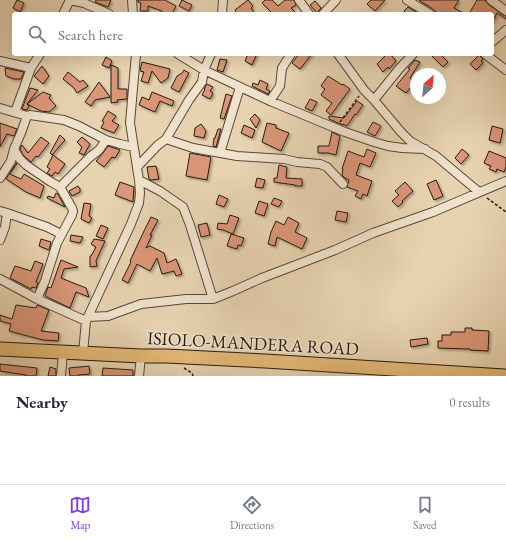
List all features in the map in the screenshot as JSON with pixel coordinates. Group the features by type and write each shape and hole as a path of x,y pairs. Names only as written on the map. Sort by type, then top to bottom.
{"highway":[{"name":"ISIOLO-MANDERA ROAD","path":"0,349 63,353 265,360 504,376"}],"street":[{"path":"64,12 70,0 84,2 105,12"},
{"path":"132,0 133,12"},
{"path":"222,12 223,0"},
{"path":"299,0 308,12"},
{"path":"325,12 336,0"},
{"path":"491,0 506,11"},
{"path":"413,2 427,12"},
{"path":"494,40 506,30"},
{"path":"14,112 31,68 39,56"},
{"path":"83,353 87,319 139,203 140,194 138,166 130,123 136,56"},
{"path":"181,56 204,70 270,101 336,128 388,146 426,149"},
{"path":"138,166 158,144 166,139 189,100 202,82 204,70 210,56"},
{"path":"270,101 280,86 282,68 290,56"},
{"path":"339,56 364,90 410,141 426,149 445,163 479,192"},
{"path":"374,100 411,56"},
{"path":"488,56 506,70"},
{"path":"0,61 31,68"},
{"path":"220,153 240,87"},
{"path":"0,108 27,116 30,115 53,118 71,122 106,140 134,147"},
{"path":"0,178 11,161 27,116"},
{"path":"166,139 193,148 237,156 284,159 320,164 327,167 342,184"},
{"path":"60,187 99,150 106,140"},
{"path":"14,149 19,158 26,165 60,187 73,211 61,234 45,281 37,299"},
{"path":"139,180 160,191 182,207 190,225 213,299"},
{"path":"0,279 37,299 87,319 108,316 141,304 186,298 213,299 262,278 336,250 373,233 433,212 506,181"},
{"path":"0,240 5,228 3,212 47,227 61,234"},
{"path":"61,376 63,353"},
{"path":"139,376 141,356"}],"path":[{"path":"336,128 364,90"},
{"path":"479,192 506,212"}],"building":[{"path":"17,0 24,3 20,12 13,8"},
{"path":"96,0 111,0 108,7 95,2"},
{"path":"138,0 165,0 176,6 173,12 162,12 148,6 148,11 140,11 141,3 138,2"},
{"path":"182,0 192,5 189,11 179,6"},
{"path":"248,0 253,6 251,8 254,12 236,12 235,10"},
{"path":"265,0 272,0 278,6 285,0 294,0 296,5 291,8 295,12 271,12 262,3"},
{"path":"371,0 385,0 375,11 367,4"},
{"path":"419,0 459,0 454,8 461,12 436,12"},
{"path":"477,0 484,0 506,16 506,19 497,13 494,19 494,12 470,12"},
{"path":"315,1 321,8 316,12 310,5"},
{"path":"408,7 416,12 405,12 404,11"},
{"path":"247,56 256,56 252,65 245,61"},
{"path":"297,56 310,56 300,69 292,63"},
{"path":"385,56 392,56 396,61 389,69 388,67 383,72 377,64"},
{"path":"432,56 442,56 448,62 443,67"},
{"path":"478,56 483,59 481,61 483,63 476,70 470,64"},
{"path":"106,57 112,61 109,68 102,65"},
{"path":"220,59 227,60 223,72 217,70"},
{"path":"415,60 420,62 416,68 408,68"},
{"path":"142,62 170,69 168,78 161,83 152,71 148,83 141,81 144,72 140,71"},
{"path":"111,65 118,68 118,89 127,89 127,99 117,100 118,102 111,103"},
{"path":"42,66 49,76 43,84 34,76"},
{"path":"5,68 24,72 21,79 14,79 6,76"},
{"path":"410,69 410,88 406,93 396,86"},
{"path":"184,70 189,73 179,92 171,88 177,76"},
{"path":"68,72 80,82 83,80 88,86 77,93 74,88 63,79"},
{"path":"328,76 350,89 331,115 326,111 332,103 321,95 325,89 321,86"},
{"path":"260,80 268,84 266,89 270,91 268,94 252,86 253,83 258,85"},
{"path":"99,82 110,97 95,100 91,106 85,102"},
{"path":"207,84 213,87 210,91 213,93 210,99 202,95"},
{"path":"30,88 38,90 27,104 29,106 27,110 22,109"},
{"path":"43,92 51,95 49,98 56,106 49,112 41,111 27,104"},
{"path":"152,92 174,101 172,106 160,101 155,112 139,105 142,97 149,100"},
{"path":"226,94 232,96 224,119 220,118"},
{"path":"310,99 317,102 312,111 305,108"},
{"path":"357,101 363,105 347,126 329,119 329,116 344,118"},
{"path":"108,111 116,116 112,121 119,125 114,133 101,128 104,122 102,121"},
{"path":"255,114 260,120 256,128 250,119"},
{"path":"373,122 381,126 375,136 367,132"},
{"path":"0,123 17,129 14,136 7,134 0,147"},
{"path":"267,123 276,125 276,128 289,133 281,151 262,142"},
{"path":"201,124 206,131 204,138 194,136 195,128"},
{"path":"244,125 255,130 252,138 241,133"},
{"path":"492,126 503,129 500,143 489,140"},
{"path":"218,129 221,129 216,147 213,146 214,138"},
{"path":"332,132 340,136 336,155 318,153 318,146 329,146"},
{"path":"60,135 65,140 52,155 50,153"},
{"path":"41,137 49,143 38,157 36,156 31,162 23,155 20,149 22,145 28,153"},
{"path":"82,137 90,144 84,155 79,153 82,147 77,142"},
{"path":"108,146 120,150 115,158 112,157 104,167 96,161"},
{"path":"367,149 376,153 370,167 360,163 356,175 372,181 367,196 363,194 361,199 355,196 358,191 347,187 349,180 342,175 342,169 348,151 364,157"},
{"path":"462,149 469,155 461,164 455,158"},
{"path":"489,151 506,158 506,167 504,172 497,169 496,172 489,169 491,166 484,163"},
{"path":"190,153 211,157 207,180 186,176"},
{"path":"53,155 65,164 58,174 55,172 52,176 47,173 50,169 47,167"},
{"path":"16,163 17,164 10,174 21,179 24,174 44,186 40,198 26,192 6,179"},
{"path":"279,165 287,167 286,178 302,179 302,186 274,182 274,178 277,178"},
{"path":"156,166 159,179 151,180 149,179 147,167"},
{"path":"257,178 265,180 263,188 255,187"},
{"path":"436,180 443,196 434,200 427,184"},
{"path":"120,182 134,187 133,202 115,195"},
{"path":"405,182 413,191 398,207 392,201 399,195 395,191"},
{"path":"78,186 80,192 72,196 69,191"},
{"path":"56,193 65,207 47,198 48,196 54,198"},
{"path":"219,195 228,199 224,207 216,204"},
{"path":"274,198 282,201 279,207 271,204"},
{"path":"259,201 268,204 264,216 255,213"},
{"path":"84,203 91,204 89,216 92,218 89,223 81,219"},
{"path":"337,211 348,213 346,222 335,220"},
{"path":"230,215 239,218 233,234 217,229 218,223 227,224"},
{"path":"151,217 158,220 150,235 152,235 146,248 150,246 164,253 167,263 176,259 182,274 176,276 174,271 162,274 157,258 150,271 137,264 128,283 122,280"},
{"path":"288,217 299,223 295,232 307,238 302,249 277,237 275,246 268,244 276,221 284,225"},
{"path":"207,223 210,235 201,237 198,225"},
{"path":"101,225 108,228 103,239 96,236"},
{"path":"231,234 244,238 241,246 238,245 237,249 227,246"},
{"path":"71,235 83,237 80,243 70,241"},
{"path":"41,239 51,242 49,250 39,246"},
{"path":"94,239 105,241 96,261 97,266 90,267 90,256 96,247 91,244"},
{"path":"61,260 78,267 64,269 61,278 86,288 89,297 76,292 70,308 45,296 48,287 51,288"},
{"path":"35,261 43,264 36,282 38,283 36,288 32,287 31,289 10,278 15,266 31,271"},
{"path":"16,305 36,308 37,305 49,310 41,331 59,333 58,341 43,340 9,331 11,324 0,321 0,315 12,319"},
{"path":"465,328 489,331 488,351 438,348 438,341 442,341 442,335 451,335 451,332 465,332"},
{"path":"427,338 428,344 411,347 410,340"},
{"path":"0,364 37,368 36,376 26,376 0,371"},
{"path":"89,366 90,374 70,376 69,368"},
{"path":"50,367 56,369 56,376 48,376"},
{"path":"103,368 133,370 133,376 102,376"}]}
